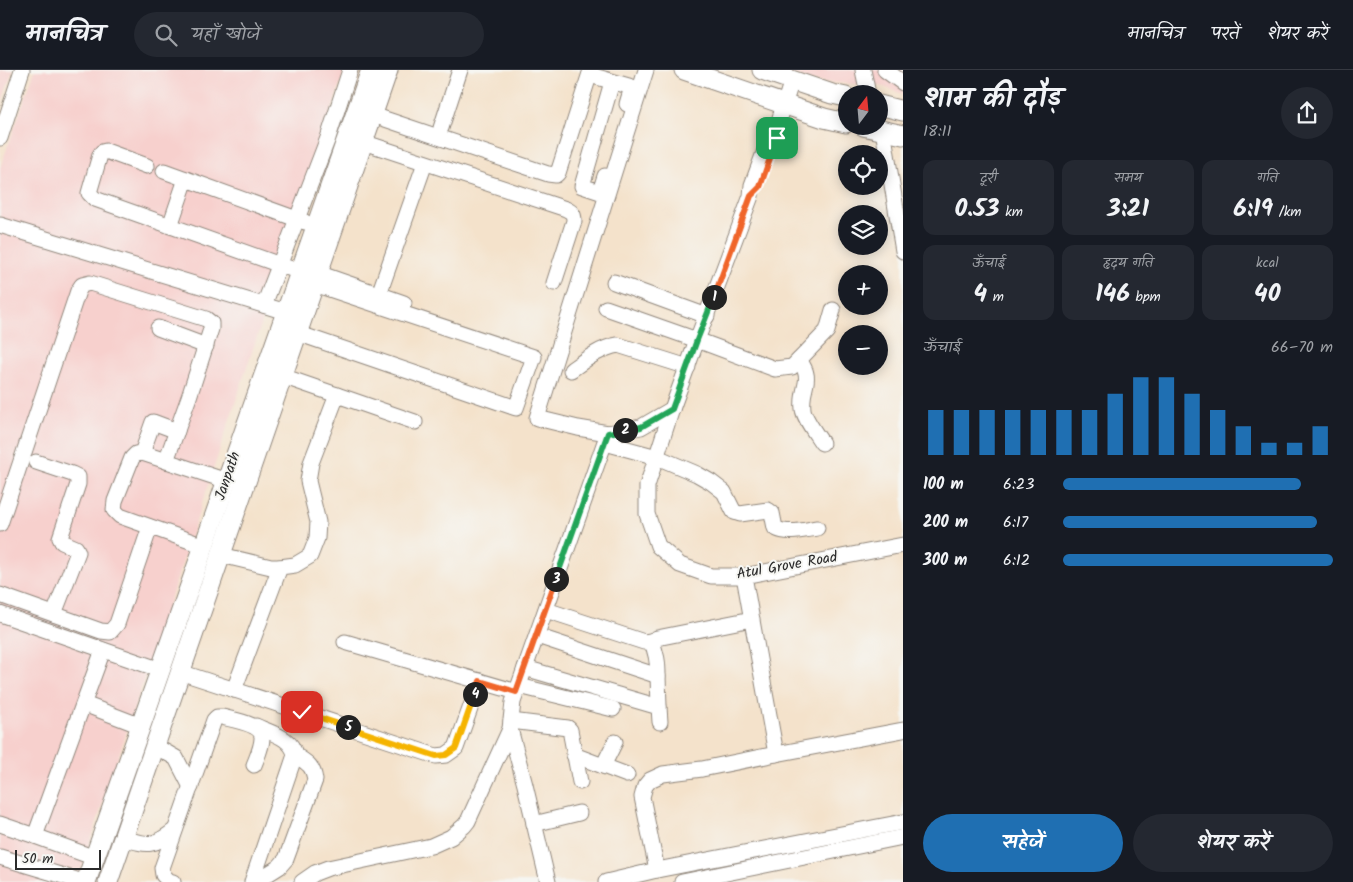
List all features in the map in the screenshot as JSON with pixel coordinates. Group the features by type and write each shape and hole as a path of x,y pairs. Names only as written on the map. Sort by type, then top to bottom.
{"main road":[{"name":"Janpath","path":"108,882 180,672 212,550 227,481 286,312 311,276 316,226 370,70"},
{"name":"Janpath","path":"85,882 161,670 282,376 297,333 345,141 372,115 388,70"},
{"path":"684,70 838,121"},
{"path":"762,70 838,95"},
{"path":"888,107 903,111"},
{"path":"888,131 903,135"}],"street":[{"path":"0,138 22,70"},
{"path":"264,305 314,173 345,141 350,70"},
{"path":"441,128 460,70"},
{"path":"646,70 537,418 578,428 697,474 724,492 734,512 740,514 768,510 772,513 775,528 779,530 787,532 817,528"},
{"path":"865,70 867,85"},
{"path":"885,70 903,83"},
{"path":"372,115 548,174 556,175 560,168 591,72 620,79 632,87 600,192 582,186 620,79"},
{"name":"Atul Grove Road","path":"792,80 778,124 770,134 752,185 751,196 672,409 647,486 647,514 658,546 680,565 711,576 744,576 903,545"},
{"path":"884,135 903,251"},
{"path":"345,141 425,162 572,212 574,221 554,283"},
{"path":"147,166 106,151 102,152 89,193 95,199 534,357 516,408 297,333"},
{"path":"379,294 425,162"},
{"path":"560,168 585,176"},
{"path":"164,172 316,226"},
{"path":"314,173 332,179"},
{"path":"170,226 186,180"},
{"path":"0,225 286,312"},
{"path":"311,276 379,294 519,343"},
{"path":"614,282 707,316"},
{"path":"0,524 78,291 82,285 90,283 206,319 211,323 206,346 166,461"},
{"path":"606,308 774,369 792,367 827,331 833,310"},
{"path":"158,328 206,346"},
{"path":"571,370 596,353 610,346 618,345 688,367"},
{"path":"799,360 803,365 808,380 802,397 803,411 822,443"},
{"path":"282,376 415,422"},
{"path":"227,481 142,453 136,454 132,458 115,501 114,510 120,516 212,550 271,567 295,565 310,556 317,538 318,522 308,481 311,463 337,395"},
{"path":"606,438 641,427 672,409"},
{"path":"142,453 153,422 177,430"},
{"path":"548,882 511,725 513,702 606,438"},
{"path":"36,462 78,477 78,484 60,538 62,542 76,548 78,552 54,614"},
{"path":"0,595 101,631 110,632 117,624 150,527"},
{"path":"234,690 280,567"},
{"path":"744,576 776,754"},
{"path":"546,610 644,642 752,619"},
{"path":"0,614 161,670"},
{"path":"537,636 658,676"},
{"path":"345,642 480,681 613,709"},
{"path":"525,668 660,714 657,658 651,642"},
{"path":"35,836 104,650"},
{"path":"180,672 436,756 446,755 456,748 480,681"},
{"path":"84,704 141,726"},
{"path":"173,882 163,875 162,868 214,720 216,717 222,717 256,726 288,741 294,748 295,755 254,882"},
{"path":"511,725 568,728 570,730 580,782"},
{"path":"302,882 315,873 328,868 432,846 451,837 468,821 511,725"},
{"path":"254,765 262,739 262,733 256,726"},
{"path":"657,870 642,797 644,786 650,780 663,774 702,769 903,730"},
{"path":"603,766 615,742"},
{"path":"155,746 176,758 191,787"},
{"path":"254,882 279,867 286,859 315,780 314,770 295,755"},
{"path":"574,755 627,775"},
{"path":"534,824 579,814"},
{"path":"606,882 657,870 903,822"},
{"path":"0,824 95,858"},
{"path":"123,838 148,845 160,842 175,830"},
{"path":"682,882 903,837"},
{"path":"0,857 85,882"}],"shaded area":[{"path":"0,70 13,70 0,107"},
{"path":"35,70 345,70 77,882 0,882 0,168"},
{"path":"781,70 903,70 903,94 888,89 888,85 811,81"}],"route":[{"path":"302,712 436,756 446,755 456,748 480,681 516,692 608,433 641,427 672,409 751,196 760,187 777,138"}]}
